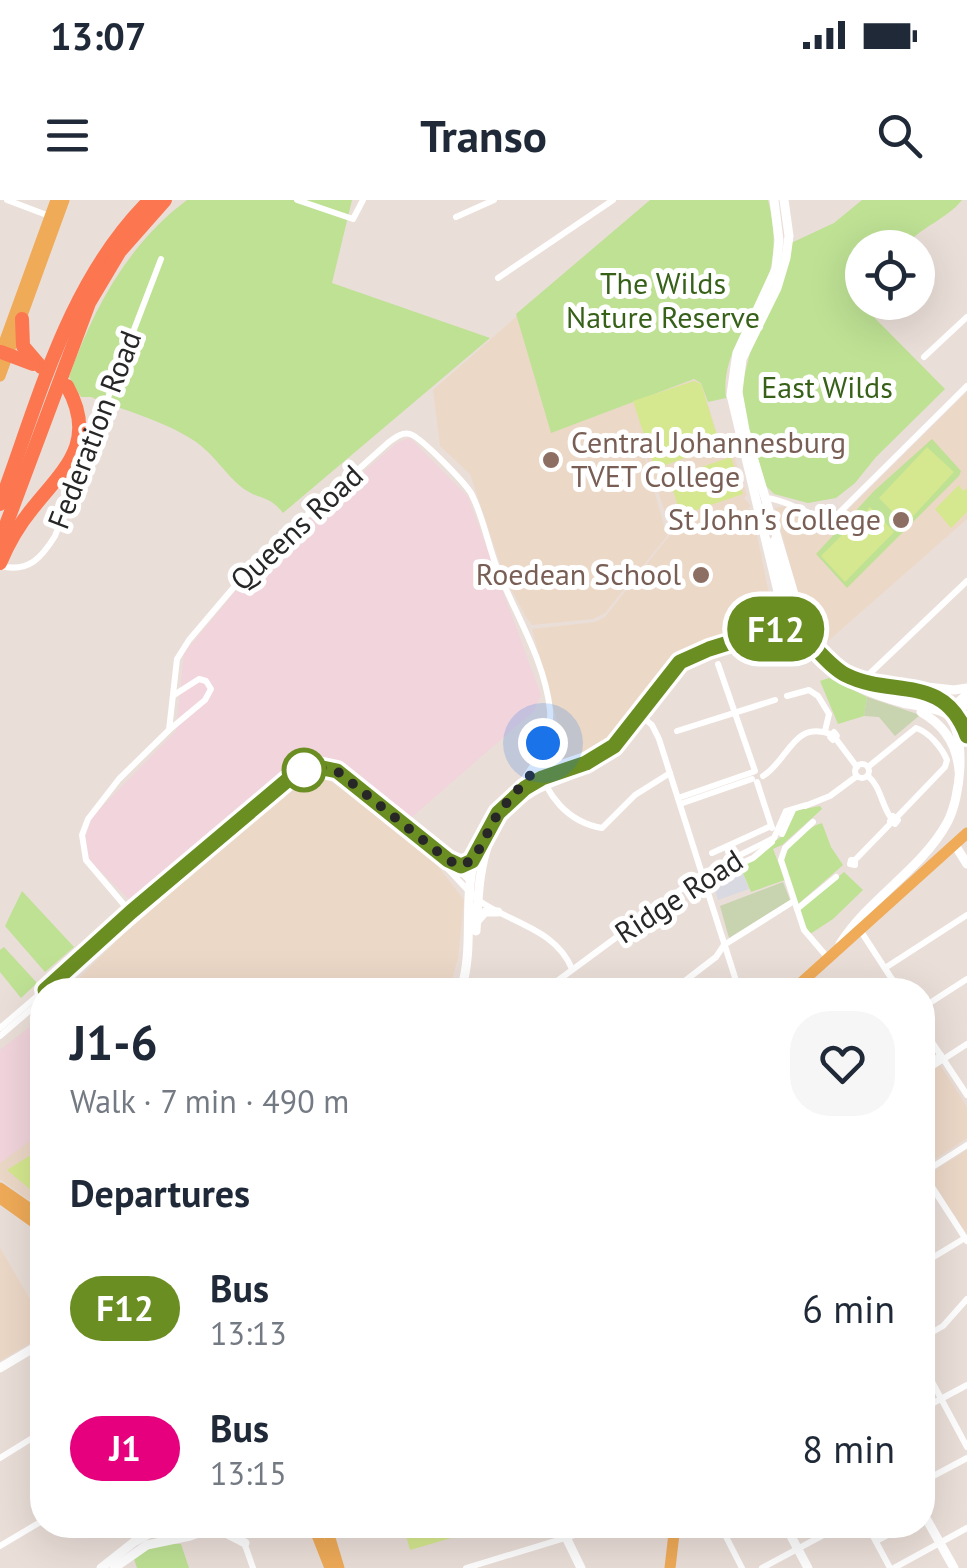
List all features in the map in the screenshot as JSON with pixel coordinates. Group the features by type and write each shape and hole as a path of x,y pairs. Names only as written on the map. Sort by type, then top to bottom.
{"highway":[{"path":"1,556 47,397 51,365 100,262 150,200"},
{"path":"51,365 111,265 166,200"},
{"path":"22,319 23,346 51,365"},
{"path":"2,353 51,365"},
{"path":"1,556 74,454 80,422 68,386"},
{"path":"0,504 47,397"}],"main road":[{"path":"2,353 22,319 55,217 56,200"},
{"path":"0,376 2,353 64,200"},
{"path":"774,200 780,240 777,262 737,354 731,385 734,417 761,500 772,518 805,630 821,656"},
{"path":"754,636 776,616 761,500 738,386 742,359 777,288 786,258 784,200"},
{"path":"772,518 776,557 792,612 788,628"},
{"path":"773,573 788,628 821,656 843,674 928,693 951,713 967,736"},
{"path":"788,628 826,670 868,693 951,713 967,703"},
{"path":"465,978 480,866 491,836 517,804 543,782 609,758 627,741 662,681 680,662 788,628"},
{"path":"513,796 614,746 688,663 788,628"},
{"path":"862,680 868,693"},
{"path":"876,683 967,691"},
{"path":"951,713 967,691"},
{"path":"883,697 926,714 949,736 958,764 956,804"},
{"path":"830,956 862,913 934,843 956,804 965,752 951,713"},
{"path":"465,978 476,920 474,859 488,827 538,764 559,773"},
{"path":"807,978 864,929 874,904 944,835 967,788"},
{"path":"814,978 967,834"},
{"path":"955,845 967,864"},
{"path":"448,860 461,866 474,859"},
{"path":"476,920 484,912 500,912"},
{"path":"0,1188 30,1209"},
{"path":"0,1198 30,1219"},
{"path":"0,1370 30,1352"},
{"path":"935,1534 954,1568"},
{"path":"101,1568 141,1538"},
{"path":"114,1568 146,1545 173,1538"},
{"path":"236,1538 244,1544"},
{"path":"318,1538 330,1568"},
{"path":"330,1538 339,1568"},
{"path":"568,1538 581,1568"},
{"path":"666,1538 666,1568"},
{"path":"666,1568 672,1538"},
{"path":"792,1538 808,1568"}],"street":[{"path":"6,200 55,217"},
{"path":"297,200 353,219 362,200"},
{"path":"456,217 494,200"},
{"path":"498,278 613,200"},
{"name":"Federation Road","path":"1,556 16,568 32,564 43,556 56,536 161,259"},
{"path":"924,357 967,318"},
{"path":"761,500 791,503 820,517 837,515 967,386"},
{"name":"Queens Road","path":"169,730 179,654 248,569 402,434 415,436 469,490 498,572 532,646 550,710 538,764"},
{"path":"862,680 967,580"},
{"path":"712,853 772,827 718,664"},
{"path":"131,912 90,867 83,851 82,834 92,812 169,730 205,700 210,687 199,679 173,696"},
{"path":"787,696 809,690 818,696 829,714 830,734 857,772 868,771 916,728 945,754 945,767 855,860"},
{"path":"677,731 775,700"},
{"path":"642,716 657,733 735,978"},
{"path":"679,801 778,765 799,735 810,730 830,734"},
{"path":"538,764 543,782 566,812 602,828 635,795 670,772"},
{"path":"868,771 881,804 893,819"},
{"name":"Ridge Road","path":"560,978 704,877 774,838 786,810 830,796 857,772"},
{"path":"58,978 131,912 300,775 316,773 336,778 448,860 474,891"},
{"path":"814,822 781,855 806,935 830,956"},
{"path":"428,846 500,912 554,942 566,953 572,969"},
{"path":"689,978 716,957 724,945 836,877"},
{"path":"68,978 169,885"},
{"path":"131,912 147,909"},
{"path":"128,926 131,912"},
{"path":"884,968 967,914"},
{"path":"864,929 891,978"},
{"path":"935,1000 967,979"},
{"path":"0,1028 30,1003"},
{"path":"0,1036 30,1010"},
{"path":"935,1062 967,1044"},
{"path":"935,1046 967,1095"},
{"path":"935,1166 967,1144"},
{"path":"935,1192 966,1240 935,1257"},
{"path":"935,1331 967,1299"},
{"path":"935,1402 967,1385"},
{"path":"935,1388 967,1447"},
{"path":"0,1458 30,1439"},
{"path":"935,1475 967,1458"},
{"path":"0,1546 30,1528"},
{"path":"874,1538 892,1568 967,1528"},
{"path":"242,1538 253,1568"},
{"path":"466,1568 565,1538"},
{"path":"727,1538 742,1568"},
{"path":"762,1568 818,1538"},
{"path":"876,1542 883,1538"}],"shaded area":[{"path":"517,316 551,432 693,380 701,382 722,449 731,447 747,495 744,498 751,506 748,508 752,511 768,589 769,610 763,622 684,653 653,683 620,734 606,747 558,765 548,765 546,761 559,728 532,629 595,622 605,617 669,536 669,524 635,423 667,536 605,613 593,619 532,625 526,617 504,575 470,474 440,446 433,390"},
{"name":"St John's College","path":"967,392 967,519 820,648 802,608 775,508 786,506 825,523 840,518"},
{"path":"410,438 468,497 541,695 534,711 412,817 320,758 292,770 246,804 133,903 89,860 85,839 92,817 176,731 184,653 260,562 398,442"},
{"path":"304,778 329,780 380,817 434,861 464,900 452,978 79,978 148,910"},
{"path":"740,866 749,889 718,900 711,877"},
{"path":"30,1027 30,1200 0,1179 0,1050"},
{"path":"30,1027 30,1141 0,1163 0,1050"},
{"path":"940,1065 967,1107 967,1138 935,1159 935,1068"},
{"path":"967,1150 967,1234 935,1185 935,1170"},
{"path":"0,1248 30,1299 30,1343 0,1361"}],"green space":[{"path":"187,200 352,200 332,283 490,338 283,513 269,500 244,489 193,440 143,416 81,397 69,377 101,303 130,257"},
{"name":"The Wilds Nature Reserve","path":"650,200 768,200 774,235 770,271 734,349 726,398 708,402 701,383 694,379 551,433 516,314"},
{"name":"The Wilds Nature Reserve","path":"862,200 962,200 924,230 845,230 845,320 877,320 945,389 855,483 836,498 808,503 774,494 766,486 744,412 742,385 751,349 791,243 834,223"},
{"path":"694,381 701,384 720,445 655,469 633,401"},
{"path":"932,439 961,471 959,476 847,588 816,554 874,491"},
{"path":"927,447 954,472 905,525 879,498"},
{"path":"731,457 743,494 681,515 669,478"},
{"path":"959,485 963,491 967,488 967,512 951,528 935,509"},
{"path":"870,507 894,532 845,582 821,556"},
{"path":"829,678 867,697 864,716 838,724 820,681"},
{"path":"867,697 920,715 895,736 879,717 864,716"},
{"path":"820,806 822,809 773,849 785,880 751,892 740,866 781,837 794,811"},
{"path":"822,823 843,865 797,905 783,858 800,837"},
{"path":"844,872 863,890 833,919 810,934 800,909"},
{"path":"783,882 790,900 729,938 720,906"},
{"path":"22,891 74,947 45,972 5,926"},
{"path":"4,947 32,978 30,990 21,998 0,972 0,950"},
{"path":"30,1156 30,1189 7,1170"},
{"path":"407,1538 451,1538 410,1550"},
{"path":"166,1544 181,1544 189,1568 137,1568 133,1556"}],"bus line":[{"name":"F12","path":"59,978 297,772 313,767 337,771 448,860 468,864 488,827 513,796 542,778 575,768 614,746 680,662 786,625 795,627 815,651 847,676 935,696 956,714 967,736"}],"place":[{"name":"Central Johannesburg TVET College","path":"551,460"},
{"name":"St John's College","path":"901,520"},
{"name":"Roedean School","path":"701,575"}],"route":[{"path":"304,770 318,767 337,771 448,860 461,866 474,859 488,827 533,772 543,743"}],"park label":[{"name":"East Wilds","path":"827,388"}]}
